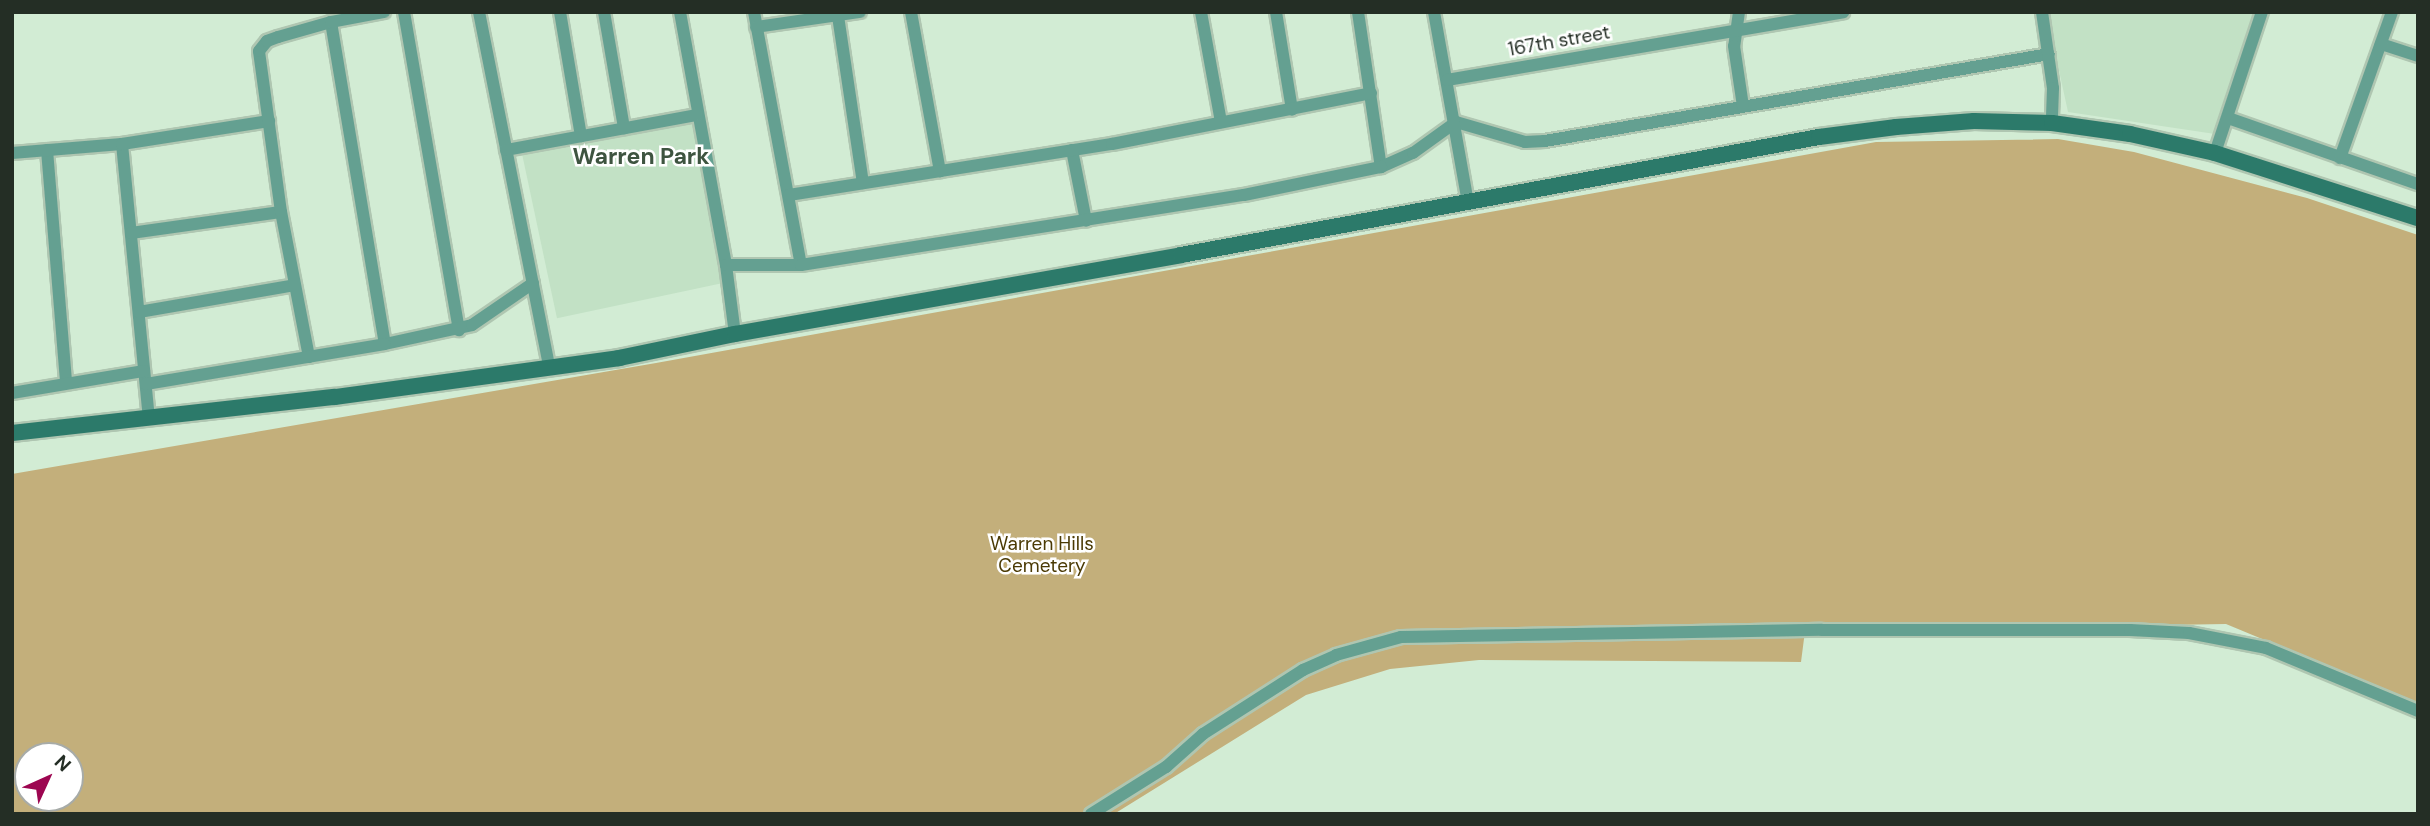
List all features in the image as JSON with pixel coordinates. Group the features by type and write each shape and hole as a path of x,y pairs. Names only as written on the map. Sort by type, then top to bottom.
{"street":[{"path":"309,357 281,212 259,51 262,45 331,22 384,12"},
{"path":"404,12 459,330"},
{"path":"479,12 549,367"},
{"path":"560,12 581,136"},
{"path":"604,12 624,128"},
{"path":"680,12 726,265 734,334"},
{"path":"754,12 801,265"},
{"path":"757,27 860,12"},
{"path":"911,12 940,171"},
{"path":"1201,12 1221,122"},
{"path":"1276,12 1292,110"},
{"path":"1358,12 1381,167"},
{"path":"1434,12 1468,203"},
{"path":"1739,12 1735,55 1743,106"},
{"name":"167th street","path":"1447,80 1736,31 1810,15 1843,12"},
{"path":"2042,12 2054,102 2052,123"},
{"path":"2216,153 2262,12"},
{"path":"2340,159 2392,12"},
{"path":"838,16 863,183"},
{"path":"331,22 385,344"},
{"path":"2381,44 2418,56"},
{"path":"1455,122 1534,142 2049,54"},
{"path":"789,195 1072,150 1371,93"},
{"path":"506,150 697,115"},
{"path":"2228,118 2418,184"},
{"path":"12,153 122,144 269,121"},
{"path":"726,265 801,265 1306,184 1381,167 1413,153 1455,122"},
{"path":"12,433 335,397 619,358 734,334 1861,130 1964,122 2052,123 2130,134 2216,153 2418,218"},
{"path":"122,144 149,417"},
{"path":"47,150 66,382"},
{"path":"1072,150 1086,221"},
{"path":"131,233 281,212"},
{"path":"12,393 66,382 145,377 309,357 459,330 486,317 533,283"},
{"path":"139,312 295,285"},
{"path":"1091,814 1166,766 1203,734 1303,670 1336,655 1401,637 1822,630 2130,630 2189,633 2266,648 2418,711"}],"shaded area":[{"path":"2044,12 2260,12 2230,116 2215,134 2068,112 2055,52 2040,53 2046,22"},
{"path":"700,111 736,280 557,318 521,149"}],"green space":[{"name":"Warren Hills Cemetery","path":"2058,139 2134,152 2307,198 2418,235 2418,704 2226,624 1805,631 1801,662 1479,660 1390,669 1306,695 1114,814 12,814 12,474 656,363 1876,142"}],"district":[{"name":"Warren Park","path":"641,156"}]}
